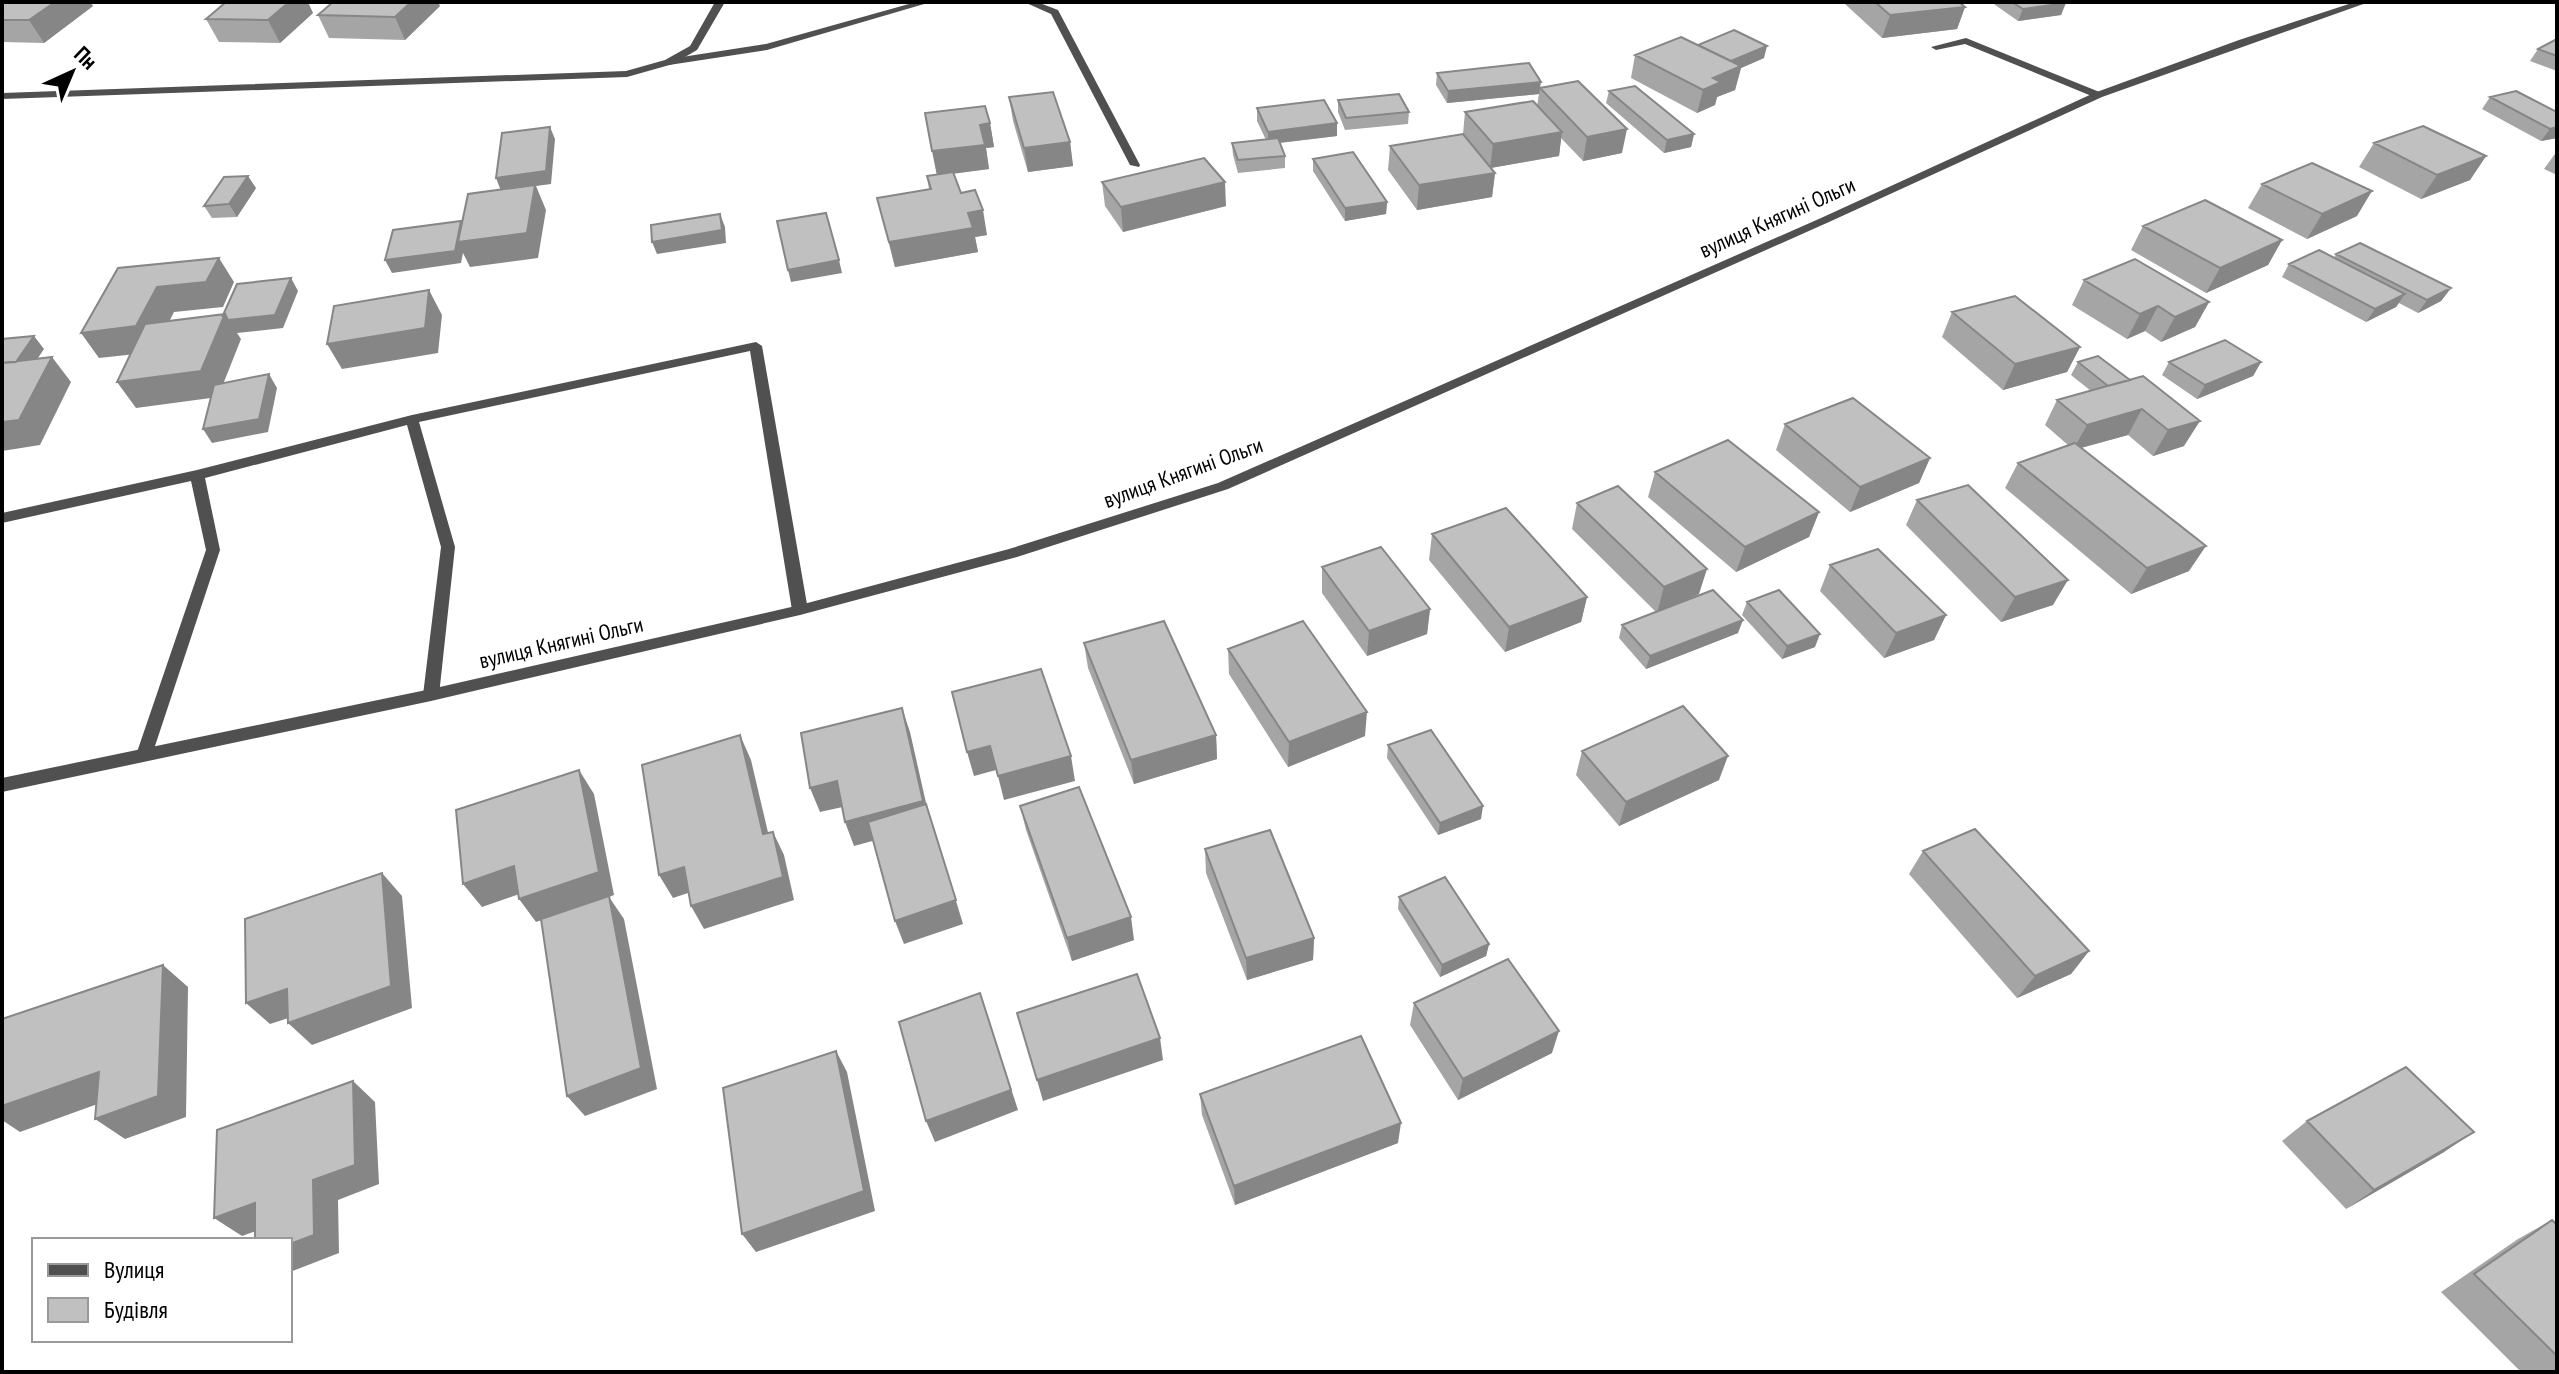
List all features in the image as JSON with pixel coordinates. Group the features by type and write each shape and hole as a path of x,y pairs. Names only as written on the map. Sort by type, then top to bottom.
{"street":[{"path":"669,62 694,48 720,2"},
{"path":"2,96 627,74 669,62 767,47 926,2"},
{"path":"1029,2 1055,12 1135,165"},
{"name":"вулиця Княгині Ольги","path":"2,785 431,695 800,610 1012,553 1223,486 1796,233 2098,95 2242,42 2364,2"},
{"path":"1936,47 1966,41 2098,95"},
{"path":"2,518 197,475 412,419 756,346 800,610"},
{"path":"412,419 448,547 431,695"},
{"path":"144,755 213,550 197,475"}],"building":[{"path":"2,2 55,2 29,20 2,20"},
{"path":"226,2 289,2 268,20 206,19"},
{"path":"333,2 411,2 395,17 318,15"},
{"path":"1875,2 1959,2 1965,7 1890,15"},
{"path":"2012,2 2064,2 2066,3 2023,9"},
{"path":"1734,30 1767,46 1731,61 1698,45"},
{"path":"1681,37 1741,66 1713,78 1721,82 1703,90 1635,55"},
{"path":"2557,39 2557,56 2538,49"},
{"path":"1529,63 1541,82 1448,91 1437,73"},
{"path":"1578,81 1627,129 1587,137 1540,88"},
{"path":"1635,86 1694,134 1667,140 1609,91"},
{"path":"2516,91 2557,112 2557,127 2550,129 2490,97"},
{"path":"1053,92 1070,142 1024,148 1009,97"},
{"path":"1399,94 1409,112 1346,118 1338,100"},
{"path":"1324,100 1337,123 1268,132 1257,108"},
{"path":"1533,101 1562,132 1493,144 1465,112"},
{"path":"985,106 990,123 980,125 985,145 932,151 925,113"},
{"path":"2423,126 2486,156 2437,175 2374,143"},
{"path":"550,127 546,171 496,178 502,133"},
{"path":"1463,134 1495,173 1419,185 1390,146"},
{"path":"1278,138 1285,156 1238,160 1232,143"},
{"path":"1353,152 1387,202 1345,208 1313,159"},
{"path":"1204,158 1225,182 1121,207 1102,182"},
{"path":"2312,163 2372,191 2322,214 2262,184"},
{"path":"953,172 961,193 975,190 983,210 968,213 973,228 889,242 877,198 931,189 927,176"},
{"path":"248,176 229,204 204,206 224,177"},
{"path":"535,185 527,233 458,242 468,194"},
{"path":"2205,200 2282,240 2220,268 2143,226"},
{"path":"826,213 839,260 788,270 777,221"},
{"path":"720,214 722,230 652,242 651,225"},
{"path":"461,221 455,251 385,260 393,230"},
{"path":"2360,243 2451,288 2427,300 2336,254"},
{"path":"2319,250 2405,294 2375,309 2289,264"},
{"path":"219,258 206,282 157,287 136,326 81,333 118,268"},
{"path":"2135,259 2209,302 2175,317 2158,306 2140,314 2084,280"},
{"path":"291,278 275,315 228,320 223,315 237,284"},
{"path":"429,290 425,328 327,344 334,306"},
{"path":"2015,296 2080,347 2015,364 1952,312"},
{"path":"225,314 201,371 117,382 145,324"},
{"path":"34,336 16,362 2,363 2,339"},
{"path":"2225,340 2261,362 2205,385 2169,362"},
{"path":"2098,356 2130,380 2108,386 2078,362"},
{"path":"52,357 19,420 2,422 2,363"},
{"path":"269,374 259,419 203,429 214,385"},
{"path":"2143,376 2200,421 2168,430 2142,409 2087,425 2057,400"},
{"path":"1853,398 1930,458 1860,487 1785,424"},
{"path":"1728,440 1819,512 1745,547 1655,472"},
{"path":"2075,443 2206,546 2147,568 2018,463"},
{"path":"1968,485 2068,580 2015,597 1917,500"},
{"path":"1618,486 1707,569 1664,587 1577,503"},
{"path":"1506,508 1587,597 1509,627 1432,534"},
{"path":"1381,547 1430,609 1369,631 1322,567"},
{"path":"1878,549 1946,615 1896,633 1830,565"},
{"path":"1713,590 1743,620 1650,656 1622,625"},
{"path":"1779,590 1820,634 1787,646 1747,602"},
{"path":"1164,621 1216,735 1131,760 1084,643"},
{"path":"1303,621 1367,712 1289,742 1228,649"},
{"path":"1041,669 1071,756 998,776 990,746 967,752 952,692"},
{"path":"1683,706 1728,756 1626,802 1582,751"},
{"path":"902,708 923,801 845,822 837,781 810,788 801,733"},
{"path":"1431,730 1483,806 1440,823 1388,745"},
{"path":"740,735 763,834 773,832 783,877 691,906 684,867 659,875 642,765"},
{"path":"579,770 599,872 519,899 514,866 463,884 456,810"},
{"path":"1079,787 1131,917 1067,938 1020,806"},
{"path":"926,804 956,900 895,921 868,822"},
{"path":"1975,829 2089,951 2035,976 1923,851"},
{"path":"1270,830 1314,938 1246,958 1205,849"},
{"path":"382,873 391,986 288,1023 287,989 246,1003 245,919"},
{"path":"1445,877 1489,944 1442,965 1399,897"},
{"path":"609,896 641,1068 567,1096 541,919"},
{"path":"1508,959 1559,1031 1463,1079 1414,1003"},
{"path":"163,965 158,1096 95,1119 99,1072 2,1106 2,1019"},
{"path":"1137,974 1160,1038 1037,1080 1017,1013"},
{"path":"980,993 1011,1090 926,1121 899,1022"},
{"path":"1361,1036 1401,1123 1234,1186 1200,1094"},
{"path":"836,1051 864,1191 742,1234 723,1088"},
{"path":"2406,1067 2474,1132 2374,1190 2307,1121"},
{"path":"353,1081 355,1165 313,1180 314,1235 292,1243 292,1238 255,1238 255,1203 214,1218 217,1130"},
{"path":"2552,1220 2557,1225 2557,1356 2474,1274"}]}
